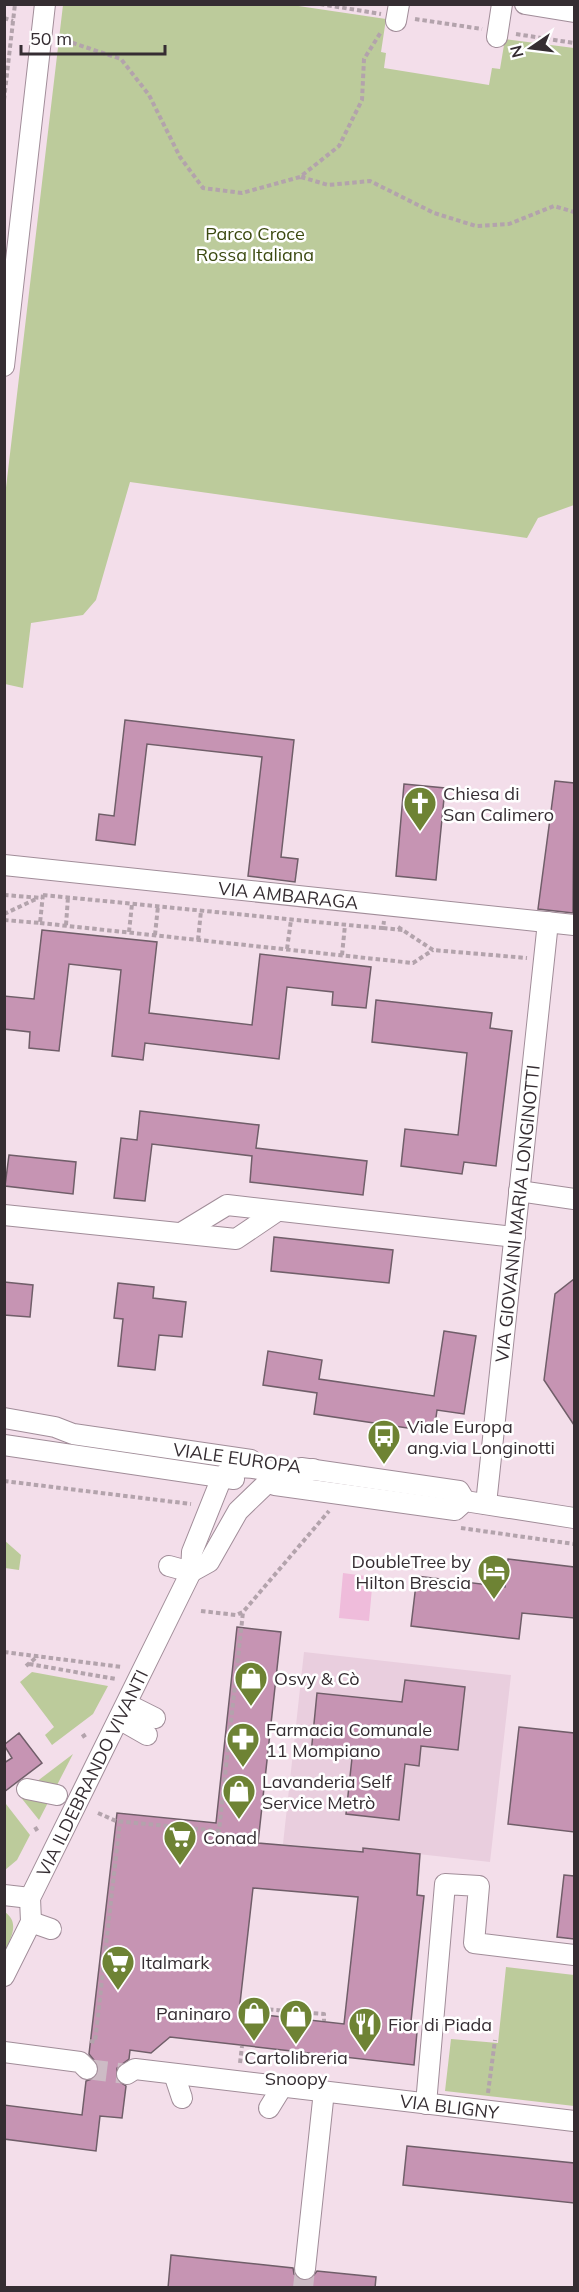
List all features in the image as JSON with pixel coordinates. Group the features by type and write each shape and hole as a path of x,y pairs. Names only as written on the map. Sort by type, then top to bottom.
{"street":[{"path":"4,366 45,4"},
{"path":"497,34 502,4"},
{"path":"525,4 574,12"},
{"name":"VIA AMBARAGA","path":"4,866 574,925"},
{"name":"VIA GIOVANNI MARIA LONGINOTTI","path":"486,1504 548,922"},
{"path":"519,1191 574,1199"},
{"path":"181,1233 227,1205 515,1237"},
{"path":"4,1215 236,1239 276,1212"},
{"name":"VIALE EUROPA","path":"4,1418 55,1427 74,1434 459,1491 465,1501"},
{"name":"VIALE EUROPA","path":"4,1445 455,1510 465,1501"},
{"path":"222,1477 227,1471 241,1467 297,1476 313,1469"},
{"name":"VIA ILDEBRANDO VIVANTI","path":"4,1976 31,1922 30,1898 192,1572 192,1552 222,1477"},
{"name":"VIA ILDEBRANDO VIVANTI","path":"192,1572 209,1562 238,1511 266,1484"},
{"name":"VIALE EUROPA","path":"465,1501 574,1518"},
{"path":"169,1566 192,1572"},
{"path":"123,1711 151,1726"},
{"path":"27,1789 57,1795"},
{"path":"426,2104 445,1884 479,1887 474,1943 574,1955"},
{"path":"4,1895 30,1898"},
{"path":"31,1922 51,1929"},
{"path":"4,2052 51,2066 87,2057"},
{"name":"VIA BLIGNY","path":"130,2068 574,2121"},
{"path":"174,2074 182,2098"},
{"path":"269,2108 282,2087"},
{"path":"305,2269 324,2091"}],"path":[{"path":"4,100 15,4"},
{"path":"320,4 394,14 497,34 574,43"},
{"path":"52,36 121,59 149,95 180,157 202,188 242,193 300,177 339,146 362,100 364,59 394,14"},
{"path":"4,18 13,21"},
{"path":"300,177 328,185 370,181 434,213 476,226 509,224 555,206 574,212"},
{"path":"40,923 45,870"},
{"path":"4,895 68,897 403,930"},
{"path":"4,914 41,897"},
{"path":"66,926 68,897"},
{"path":"129,932 132,903"},
{"path":"155,935 159,906"},
{"path":"198,940 201,910"},
{"path":"383,928 385,918 434,950 528,958"},
{"path":"4,920 413,963 434,950"},
{"path":"287,949 291,920"},
{"path":"342,955 345,925"},
{"path":"4,1481 195,1504"},
{"path":"201,1611 236,1615 243,1612 329,1511"},
{"path":"98,1813 118,1821 219,1831 243,1612"},
{"path":"4,1652 122,1667"},
{"path":"38,1656 27,1665 116,1679"},
{"path":"82,1737 88,1733"},
{"path":"87,2057 95,2042 118,1821"},
{"path":"35,1827 38,1832"},
{"path":"240,2007 324,2014 324,2021"},
{"path":"247,2013 248,2007"},
{"path":"487,2099 495,2040"}],"shaded area":[{"path":"343,1573 373,1577 369,1621 339,1618"},
{"path":"304,1652 511,1675 490,1862 364,1848 363,1852 283,1844"}],"green space":[{"name":"Parco Croce Rossa Italiana","path":"285,4 386,19 381,52 386,53 384,68 489,85 492,68 500,69 505,39 574,48 574,505 538,518 527,538 130,482 96,600 83,615 31,623 23,688 5,684 5,496 63,5"},
{"path":"4,1540 21,1555 19,1570 5,1568"},
{"path":"32,1672 108,1686 93,1714 52,1745 45,1735 54,1727 20,1682"},
{"path":"73,1754 39,1820 19,1795"},
{"path":"6,1804 30,1835 17,1860 5,1870"},
{"path":"5,1912 10,1916 13,1930 5,1951"},
{"path":"506,1967 574,1975 574,2106 445,2091 451,2039 498,2043"}],"building":[{"path":"125,720 294,740 281,857 298,859 295,882 248,876 262,757 147,744 135,845 96,840 99,814 114,816"},
{"path":"555,781 574,783 573,913 538,909"},
{"name":"Chiesa di San Calimero","path":"404,784 445,788 436,880 396,876"},
{"path":"42,930 157,942 149,1013 252,1025 260,954 371,967 366,1008 332,1005 333,992 287,987 279,1059 145,1043 143,1060 112,1056 121,970 69,964 59,1051 29,1048 30,1032 4,1029 4,996 34,999"},
{"path":"376,1000 492,1013 490,1028 512,1031 496,1166 464,1162 462,1174 401,1166 405,1129 458,1135 467,1053 372,1042"},
{"path":"140,1111 259,1125 256,1148 367,1161 363,1195 250,1182 252,1156 152,1144 145,1201 114,1198 121,1138 137,1140"},
{"path":"9,1155 76,1162 73,1194 5,1186"},
{"path":"274,1237 393,1250 389,1283 271,1271"},
{"path":"574,1279 574,1425 544,1380 555,1294"},
{"path":"4,1282 33,1285 30,1317 4,1315"},
{"path":"118,1283 154,1287 153,1298 186,1302 182,1337 159,1335 155,1370 118,1366 123,1319 114,1318"},
{"path":"444,1331 476,1336 464,1414 437,1410 434,1432 314,1414 317,1393 263,1385 268,1351 322,1360 319,1379 434,1396"},
{"name":"DoubleTree by Hilton Brescia","path":"508,1559 574,1567 574,1618 522,1613 519,1639 411,1626 417,1576 505,1587"},
{"path":"237,1627 281,1632 258,1843 363,1852 363,1848 420,1854 417,1895 424,1896 410,2031 417,2032 414,2065 170,2037 151,2053 130,2050 129,2059 117,2068 117,2080 126,2086 122,2118 100,2116 96,2151 4,2139 4,2105 82,2115 86,2081 95,2078 98,2073 98,2065 89,2054 117,1813 216,1823","holes":["253,1888 358,1897 344,2024 239,2012"]},
{"path":"405,1680 465,1687 458,1750 421,1746 419,1766 405,1764 399,1820 346,1814 352,1758 311,1754 317,1693 402,1702"},
{"path":"519,1727 574,1733 574,1832 508,1824"},
{"path":"19,1733 42,1763 4,1792 4,1763 12,1758 4,1745"},
{"path":"564,1875 574,1876 574,1939 557,1937"},
{"path":"407,2146 574,2163 574,2203 403,2185"},
{"path":"171,2255 293,2268 294,2274 303,2281 310,2280 317,2271 376,2277 375,2288 168,2288"}],"tunnel":[{"path":"87,2069 127,2074"},
{"path":"303,2288 305,2269"}],"place":[{"name":"Chiesa di San Calimero","path":"420,832"},
{"name":"Viale Europa ang.via Longinotti","path":"384,1465"},
{"name":"DoubleTree by Hilton Brescia","path":"494,1600"},
{"name":"Osvy & Cò","path":"251,1707"},
{"name":"Farmacia Comunale 11 Mompiano","path":"243,1768"},
{"name":"Lavanderia Self Service Metrò","path":"239,1820"},
{"name":"Conad","path":"180,1866"},
{"name":"Italmark","path":"118,1991"},
{"name":"Paninaro","path":"254,2042"},
{"name":"Cartolibreria Snoopy","path":"296,2045"},
{"name":"Fior di Piada","path":"365,2053"}]}
